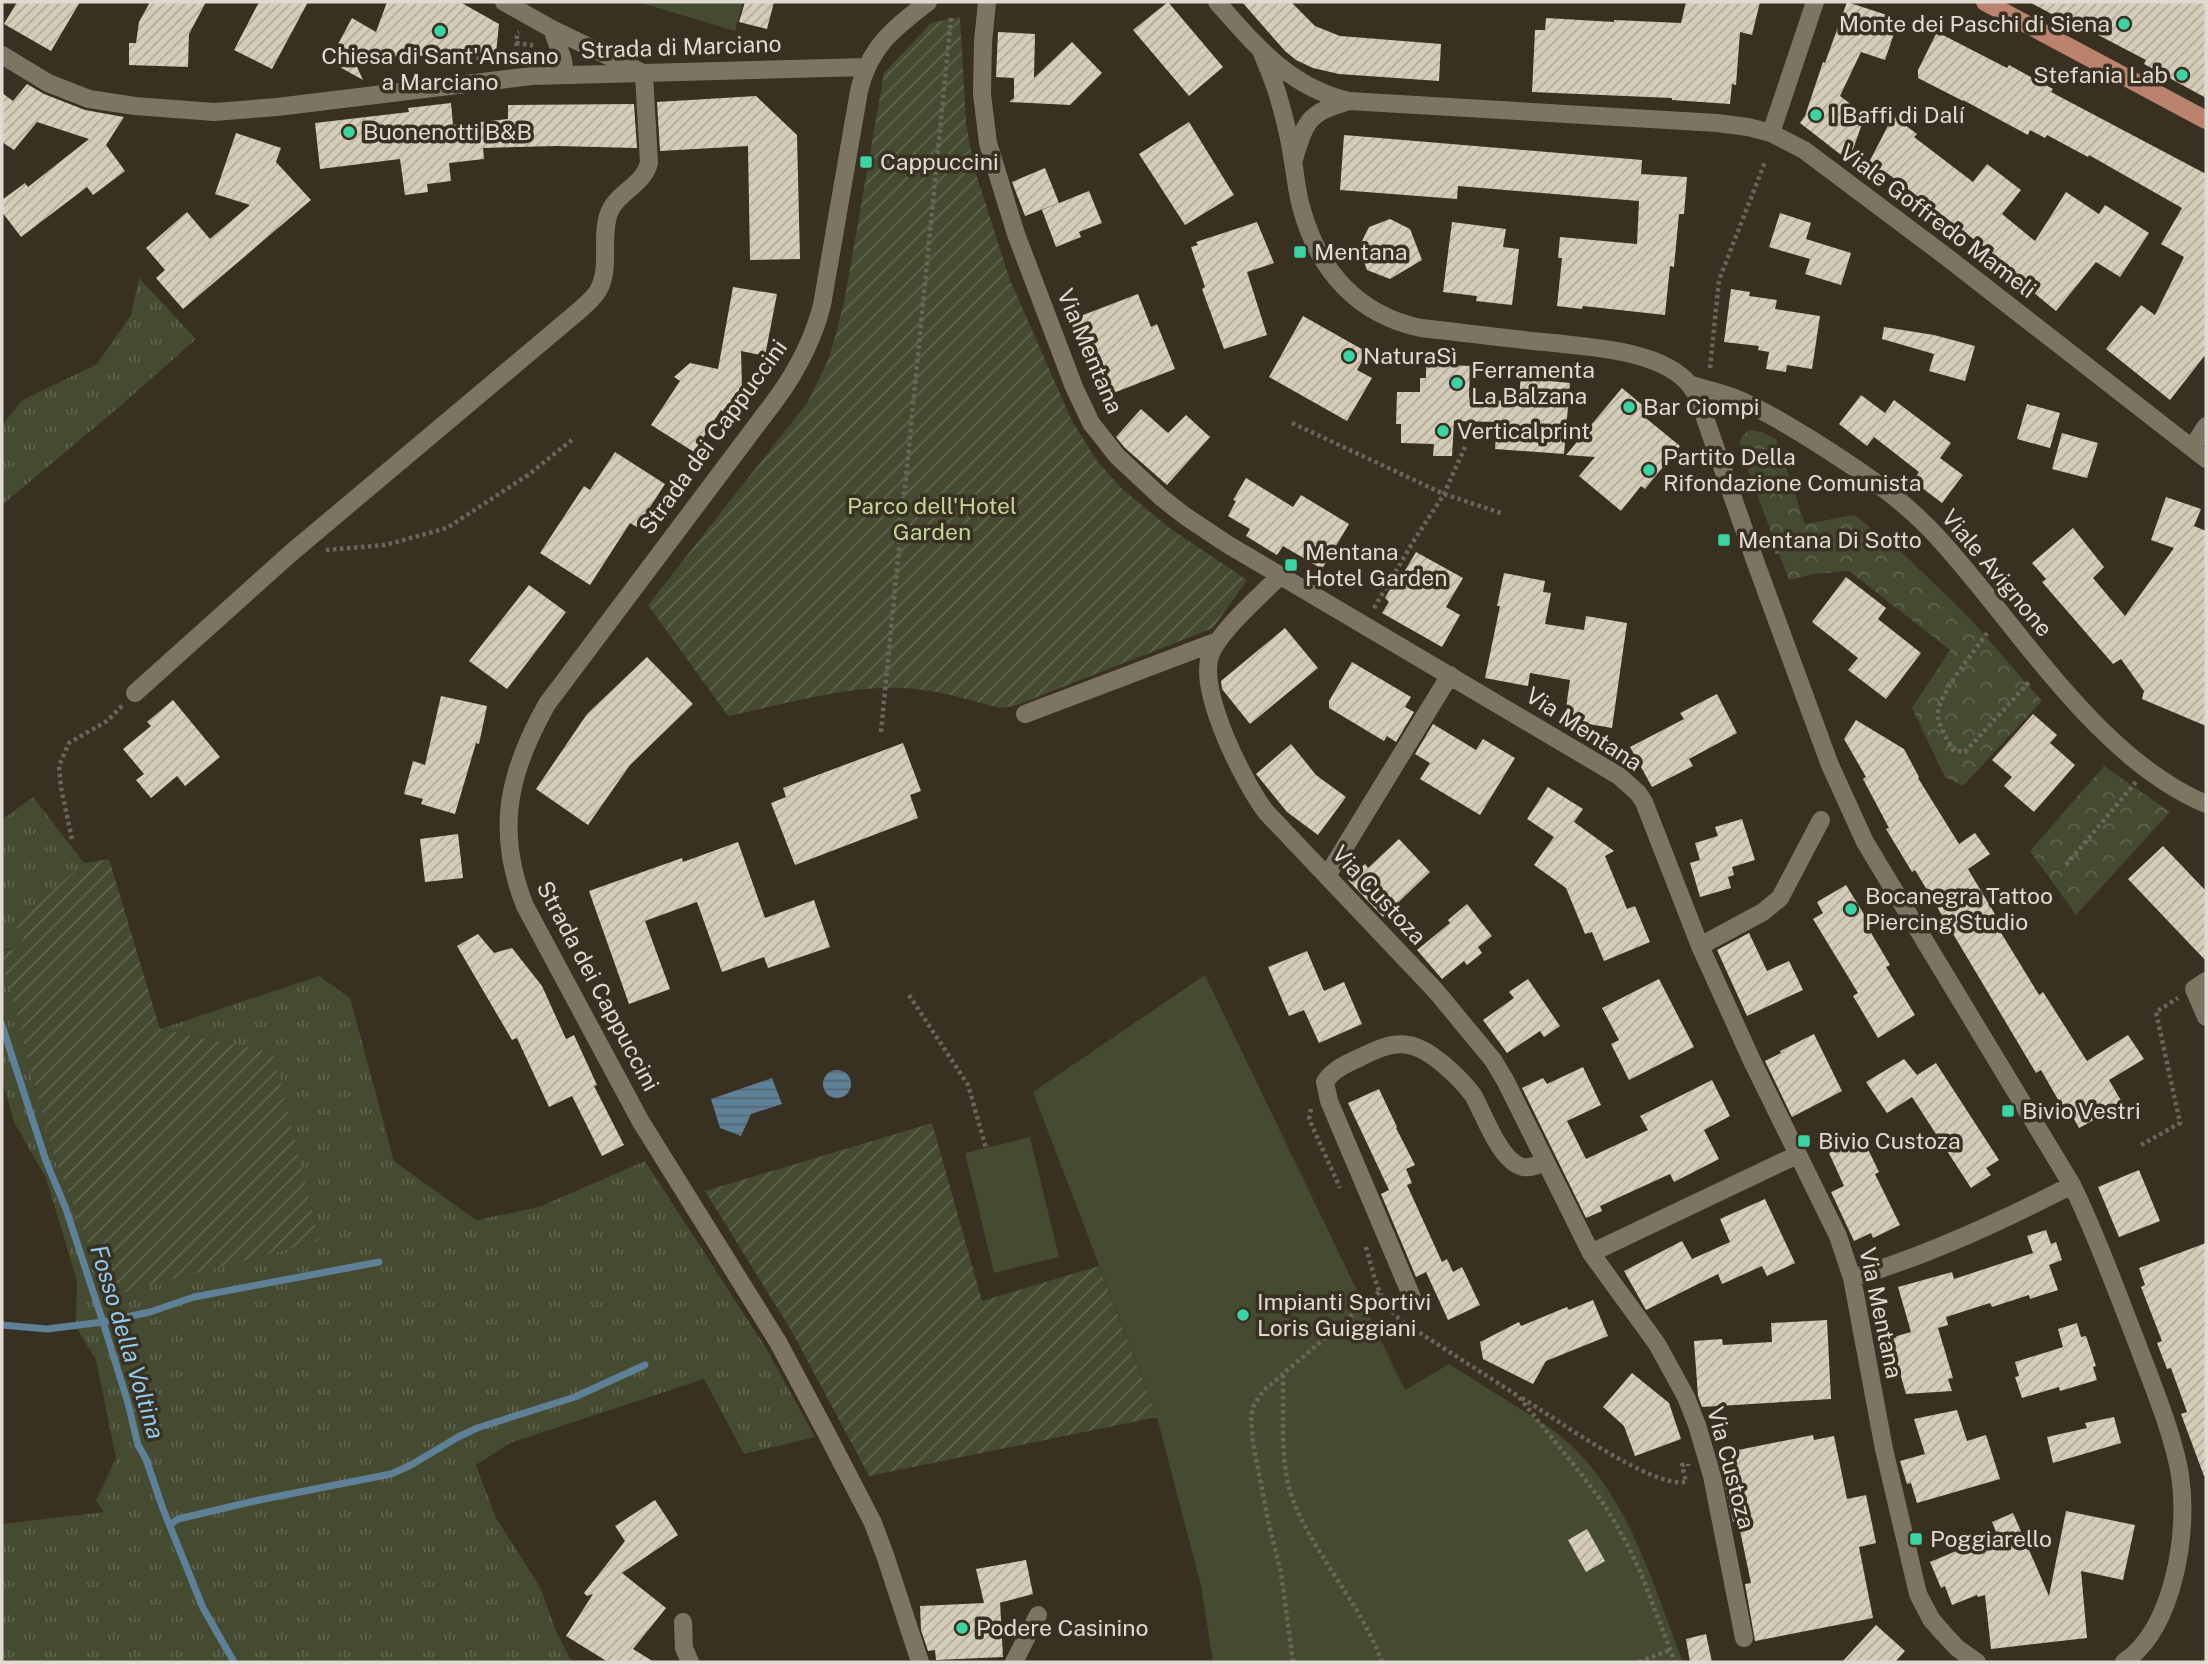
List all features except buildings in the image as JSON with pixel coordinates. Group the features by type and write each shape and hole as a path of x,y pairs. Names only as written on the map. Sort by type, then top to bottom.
{"main road":[{"path":"1985,2 2206,120"}],"street":[{"path":"135,693 290,553 595,295 603,279 605,225 609,211 612,205 645,175 649,163 644,74 504,2"},
{"path":"865,66 888,35 928,2"},
{"name":"Via Mentana","path":"987,2 982,94 988,143 1016,234 1074,387 1102,439 1162,498 1227,544 1619,776 1638,793 1652,819 1700,946 1838,1236 1852,1278 1884,1449 1918,1594 1931,1619 1944,1634 1957,1648 1977,1662"},
{"name":"Viale Goffredo Mameli","path":"1217,2 1262,54 1314,89 1332,97 1349,101 1717,123 1748,127 1790,141 1816,158 2199,454"},
{"path":"1771,133 1815,2"},
{"path":"552,29 563,60 565,75"},
{"path":"1262,54 1280,101 1302,212 1323,261 1343,286 1376,312 1397,322 1421,328 1630,354 1668,367 1692,385 1830,765 1864,842 2072,1185 2092,1227 2149,1376 2180,1476 2182,1526 2166,1602 2155,1627 2138,1650 2124,1662"},
{"name":"Strada di Marciano","path":"2,55 48,83 89,99 135,106 214,112 277,107 512,78 865,66"},
{"name":"Strada dei Cappuccini","path":"865,66 822,305 810,344 778,398 547,705 519,760 509,805 508,835 515,879 525,906 642,1122 778,1342 873,1523 920,1662"},
{"name":"Viale Goffredo Mameli","path":"1293,161 1301,134 1311,118 1325,109 1349,101"},
{"name":"Viale Avignone","path":"1692,385 1731,396 1769,415 1859,470 1891,495 1939,538 2042,662 2118,746 2165,782 2206,804"},
{"path":"2199,454 2206,426"},
{"path":"1025,714 1217,641 1282,575"},
{"name":"Via Custoza","path":"1217,641 1210,656 1208,681 1236,761 1251,790 1266,812 1435,990 1493,1060 1591,1253 1657,1344 1683,1391 1712,1476 1744,1638"},
{"path":"1328,876 1450,675"},
{"path":"1700,946 1755,917 1780,898 1821,820"},
{"path":"2200,985 2206,1017"},
{"path":"1414,1302 1329,1101 1325,1082 1334,1071 1379,1049 1400,1044 1412,1045 1444,1065 1467,1087 1507,1157 1522,1166 1537,1166 1545,1162"},
{"path":"1591,1253 1797,1154"},
{"path":"1852,1278 1901,1262 2012,1216 2072,1185"},
{"path":"1014,1662 1038,1615"},
{"path":"683,1622 684,1648 690,1662"}],"path":[{"path":"881,732 951,18"},
{"path":"516,64 517,33 523,30"},
{"path":"516,43 536,46"},
{"path":"467,59 496,56"},
{"path":"1710,368 1719,280 1765,162"},
{"path":"1292,423 1444,494 1504,514"},
{"path":"290,553 385,545 447,528 528,475 573,439"},
{"path":"1364,625 1444,494 1465,447"},
{"path":"1775,552 1806,541"},
{"path":"1987,633 1953,681 1937,712 1953,750 1965,752 2034,676"},
{"path":"72,839 59,766 69,743 107,721 135,693"},
{"path":"2066,865 2136,782"},
{"path":"2141,1145 2180,1123 2156,1012 2200,985"},
{"path":"909,995 968,1085 986,1147"},
{"path":"1329,1101 1311,1108 1309,1119 1345,1198"},
{"path":"1366,1245 1379,1292 1385,1304 1397,1317 1632,1466 1659,1478 1686,1482"},
{"path":"1293,1662 1280,1572 1251,1422 1253,1407 1263,1391 1379,1292"},
{"path":"1283,1374 1285,1451 1293,1501 1316,1544 1369,1629 1382,1662"},
{"path":"1518,1396 1578,1470 1617,1526 1640,1571 1675,1662"},
{"path":"1639,1662 1670,1650"}],"green space":[{"path":"638,2 743,2 735,31"},
{"name":"Parco dell'Hotel Garden","path":"960,17 966,123 974,168 1010,280 1072,421 1097,461 1122,489 1171,529 1247,580 1213,628 1014,706 1000,708 937,692 893,688 821,695 728,716 648,605 807,403 829,358 844,303 884,73 931,23"},
{"path":"139,278 196,339 2,505 2,426 21,401 97,364 131,315"},
{"path":"1750,430 1776,439 1805,524 1854,515 1895,546 1948,597 2042,701 1963,786 1945,777 1912,708 1950,650 1849,571 1813,574 1789,580 1740,448 1742,437"},
{"path":"2104,766 2170,812 2076,915 2030,851"},
{"path":"33,797 84,863 14,922 27,949 2,949 2,820"},
{"path":"109,859 160,1029 273,1052 319,1241 109,1296 54,1157 2,961 2,950 26,949 14,922 84,863"},
{"path":"2,961 54,1157 109,1296 273,1052 160,1029 319,976 350,998 394,1161 476,1220 539,1207 645,1161 766,1348 815,1437 744,1454 704,1379 510,1443 476,1465 496,1518 540,1587 557,1633 572,1662 2,1662 2,1524 104,1512 96,1501 116,1458 96,1360 76,1327 77,1281 46,1178 14,1122 2,1080"},
{"name":"Impianti Sportivi Loris Guiggiani","path":"1205,975 1405,1390 1449,1364 1541,1422 1570,1444 1591,1467 1625,1519 1651,1575 1683,1662 1213,1662 1201,1586 1157,1417 1033,1092"},
{"path":"932,1123 982,1301 1099,1266 1157,1417 869,1476 791,1330 705,1191"},
{"path":"1030,1137 1059,1257 994,1273 965,1153"}],"water":[{"path":"837,1070 847,1074 851,1084 847,1094 837,1098 827,1094 823,1084 827,1074"},
{"path":"772,1078 782,1104 751,1114 741,1136 720,1128 711,1099"}],"waterway":[{"name":"Fosso della Voltina","path":"2,1025 46,1161 66,1209 103,1322 138,1445 146,1459 203,1608 234,1662"},
{"path":"2,1325 47,1329 103,1322 150,1312 194,1297 379,1262"},
{"path":"170,1525 178,1519 259,1500 391,1474 477,1428 575,1397 645,1365"}],"place":[{"name":"Monte dei Paschi di Siena","path":"2124,24"},
{"name":"Chiesa di Sant'Ansano a Marciano","path":"440,31"},
{"name":"Stefania Lab","path":"2182,75"},
{"name":"I Baffi di Dalí","path":"1816,115"},
{"name":"Buonenotti B&B","path":"349,132"},
{"name":"Cappuccini","path":"866,162"},
{"name":"Mentana","path":"1300,252"},
{"name":"NaturaSì","path":"1349,356"},
{"name":"Ferramenta La Balzana","path":"1457,383"},
{"name":"Bar Ciompi","path":"1629,407"},
{"name":"Verticalprint","path":"1443,431"},
{"name":"Partito Della Rifondazione Comunista","path":"1649,470"},
{"name":"Mentana Di Sotto","path":"1724,540"},
{"name":"Mentana Hotel Garden","path":"1291,565"},
{"name":"Bocanegra Tattoo Piercing Studio","path":"1851,909"},
{"name":"Bivio Vestri","path":"2008,1111"},
{"name":"Bivio Custoza","path":"1804,1141"},
{"name":"Impianti Sportivi Loris Guiggiani","path":"1243,1315"},
{"name":"Poggiarello","path":"1916,1539"},
{"name":"Podere Casinino","path":"962,1628"}]}
